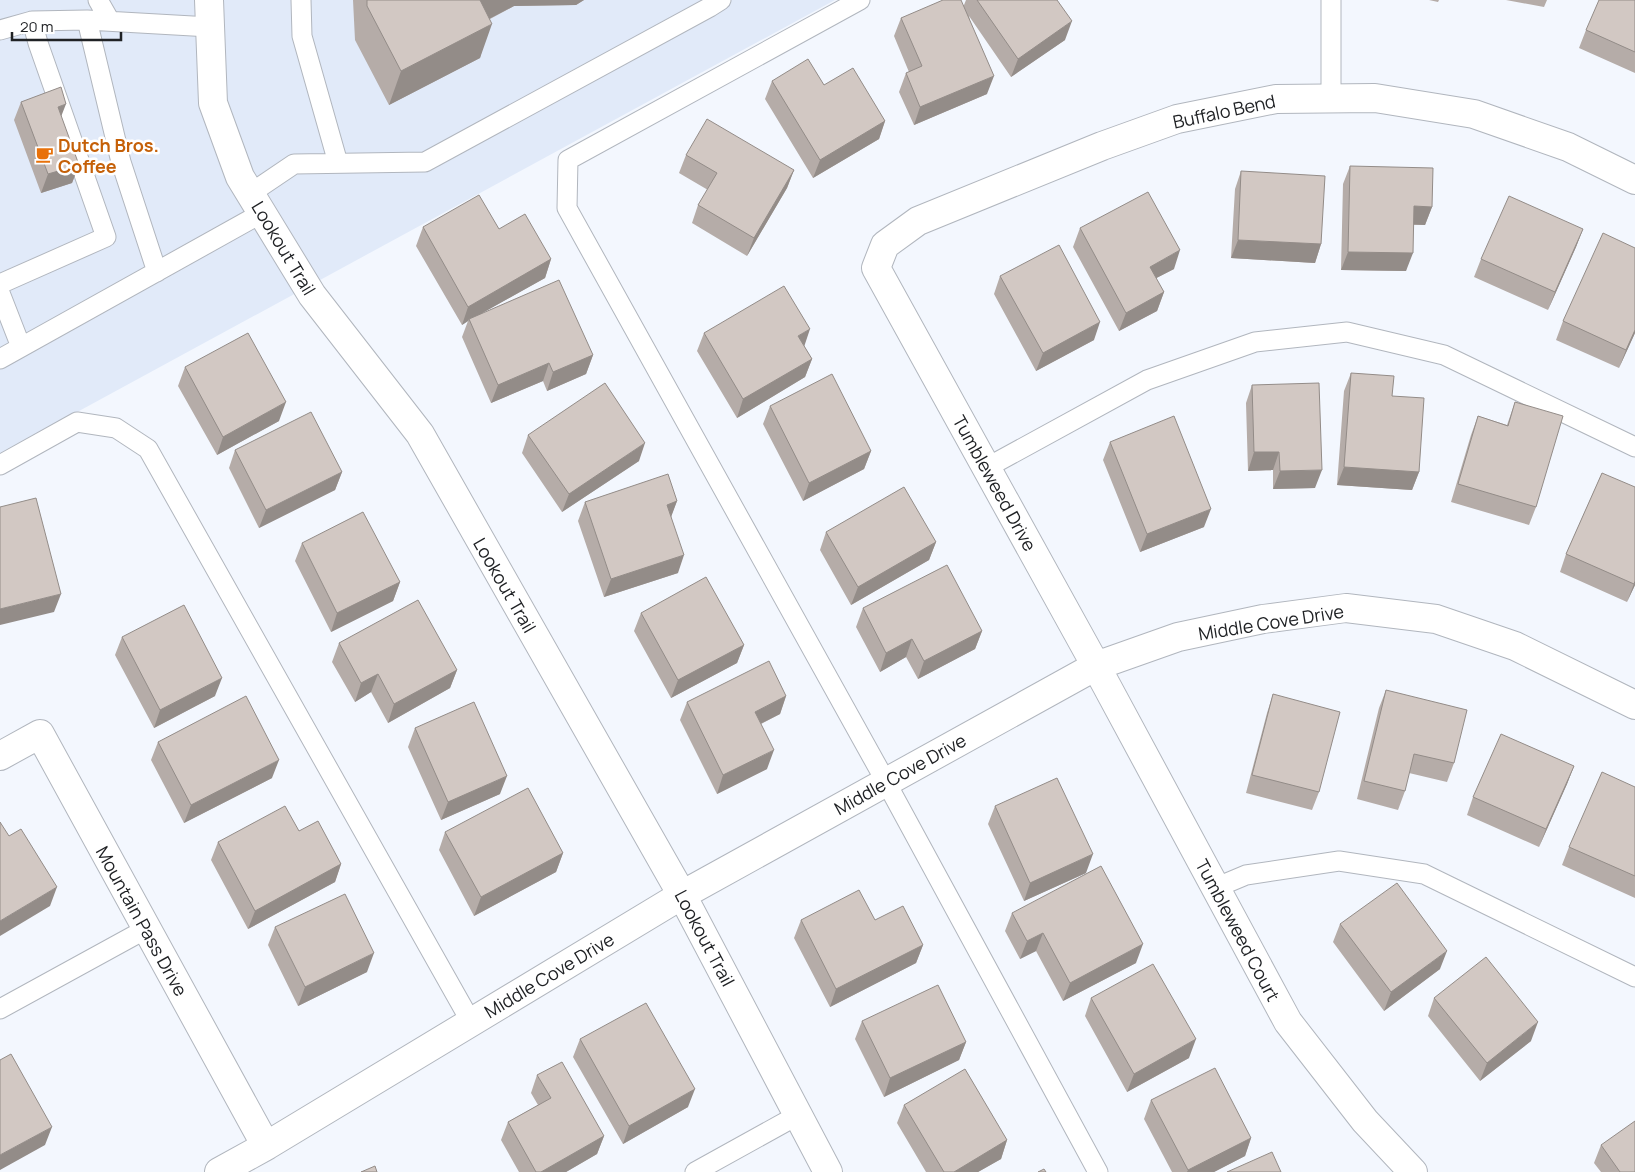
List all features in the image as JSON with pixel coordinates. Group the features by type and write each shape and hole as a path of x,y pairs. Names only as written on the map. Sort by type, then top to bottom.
{"street":[{"name":"Lookout Trail","path":"208,0 213,103 240,177 312,295 420,434 682,895 828,1172"},
{"name":"Buffalo Bend","path":"894,300 876,268 885,245 918,220 1102,146 1177,119 1276,99 1375,98 1474,114 1568,147 1635,180"},
{"name":"Tumbleweed Drive","path":"894,300 1096,666"},
{"name":"Middle Cove Drive","path":"219,1172 266,1146 682,895 1096,666 1178,637 1263,620 1346,608 1436,619 1515,646 1635,705"},
{"name":"Tumbleweed Court","path":"1096,666 1288,1022 1365,1121 1413,1172"},
{"name":"Mountain Pass Drive","path":"0,756 40,734 266,1146"}],"lane":[{"path":"98,0 110,21"},
{"path":"301,0 302,36 338,163"},
{"path":"0,359 157,272 257,203 294,164 425,162 720,0"},
{"path":"860,0 568,160 567,208 886,782 1098,1172"},
{"path":"1331,0 1331,98"},
{"path":"0,30 32,20 87,20 210,27"},
{"path":"0,284 106,237 38,43 32,20"},
{"path":"87,20 121,162 157,272"},
{"path":"0,292 22,347"},
{"path":"986,468 1147,380 1255,342 1347,332 1444,355 1635,447"},
{"path":"0,465 77,422 116,428 148,448 471,1022"},
{"path":"1215,888 1246,875 1339,861 1424,874 1635,977"},
{"path":"0,1009 146,929"},
{"path":"695,1172 798,1115"}],"shaded area":[{"path":"0,0 835,0 0,454"}],"building":[{"path":"367,0 480,0 492,24 401,71 367,6"},
{"path":"943,0 961,0 994,76 920,107 906,73 922,66 901,18"},
{"path":"977,0 1057,0 1072,21 1018,59"},
{"path":"1599,0 1635,0 1635,52 1586,30"},
{"path":"808,59 824,85 853,68 885,121 820,160 772,81"},
{"path":"61,87 66,104 58,107 79,165 48,174 21,102"},
{"path":"707,119 794,170 754,238 698,205 717,173 686,155"},
{"path":"1350,166 1433,168 1432,207 1414,206 1413,253 1348,252"},
{"path":"1241,171 1325,176 1321,244 1238,240"},
{"path":"1148,192 1180,250 1150,267 1164,292 1126,313 1080,228"},
{"path":"479,195 499,229 525,214 551,259 468,307 423,227"},
{"path":"1509,196 1583,229 1555,292 1481,259"},
{"path":"1603,233 1635,248 1635,330 1626,350 1563,321"},
{"path":"1059,245 1100,322 1043,353 1000,276"},
{"path":"559,280 593,355 553,372 549,363 498,385 469,319"},
{"path":"784,286 810,329 798,336 812,359 743,399 704,333"},
{"path":"248,333 286,402 223,437 185,367"},
{"path":"1351,373 1394,376 1392,396 1424,398 1419,472 1344,467"},
{"path":"832,374 871,451 809,483 770,406"},
{"path":"605,383 645,443 569,494 528,435"},
{"path":"1319,383 1322,470 1280,471 1279,452 1254,452 1252,385"},
{"path":"1515,402 1563,416 1536,507 1458,484 1478,416 1508,426"},
{"path":"311,412 342,472 266,510 235,450"},
{"path":"1174,416 1211,509 1147,534 1110,442"},
{"path":"1602,473 1635,487 1634,584 1566,554"},
{"path":"668,474 677,501 667,505 684,555 611,579 585,502"},
{"path":"904,487 936,542 858,587 826,532"},
{"path":"36,498 61,594 0,609 0,507"},
{"path":"363,512 400,582 337,613 302,543"},
{"path":"947,565 982,631 924,661 912,639 886,653 863,608"},
{"path":"706,577 744,645 678,680 641,613"},
{"path":"418,600 457,670 394,704 378,674 361,683 339,643"},
{"path":"184,605 222,678 160,710 122,637"},
{"path":"769,661 786,696 755,712 774,750 723,775 687,702"},
{"path":"1386,690 1467,710 1454,763 1414,754 1405,791 1364,781"},
{"path":"1273,694 1340,712 1319,792 1252,775"},
{"path":"246,696 279,760 191,805 158,742"},
{"path":"474,702 507,776 448,802 415,728"},
{"path":"1501,734 1574,766 1546,829 1473,797"},
{"path":"1602,772 1635,787 1635,876 1569,847"},
{"path":"1057,778 1093,854 1030,883 995,806"},
{"path":"528,788 563,853 481,897 445,832"},
{"path":"285,806 299,831 318,821 341,864 255,911 218,842"},
{"path":"0,822 9,836 21,829 57,887 0,921"},
{"path":"1101,866 1143,944 1070,983 1043,933 1027,941 1012,913"},
{"path":"1397,883 1447,951 1391,992 1340,924"},
{"path":"859,890 875,920 903,906 923,945 836,989 801,920"},
{"path":"345,894 374,953 305,987 275,927"},
{"path":"1486,957 1538,1022 1487,1063 1434,998"},
{"path":"1153,964 1196,1039 1134,1074 1091,998"},
{"path":"938,985 966,1042 890,1078 862,1021"},
{"path":"646,1003 695,1089 629,1126 580,1039"},
{"path":"11,1054 52,1127 0,1155 0,1060"},
{"path":"562,1062 604,1136 541,1172 536,1172 508,1122 551,1098 537,1075"},
{"path":"1215,1068 1251,1138 1188,1170 1151,1100"},
{"path":"965,1069 1007,1140 954,1172 944,1172 904,1105"},
{"path":"1635,1121 1635,1172 1620,1172 1601,1145"},
{"path":"1272,1152 1281,1172 1227,1172"},
{"path":"375,1166 377,1172 361,1172"}],"place":[{"name":"Dutch Bros. Coffee","path":"44,155"}]}
